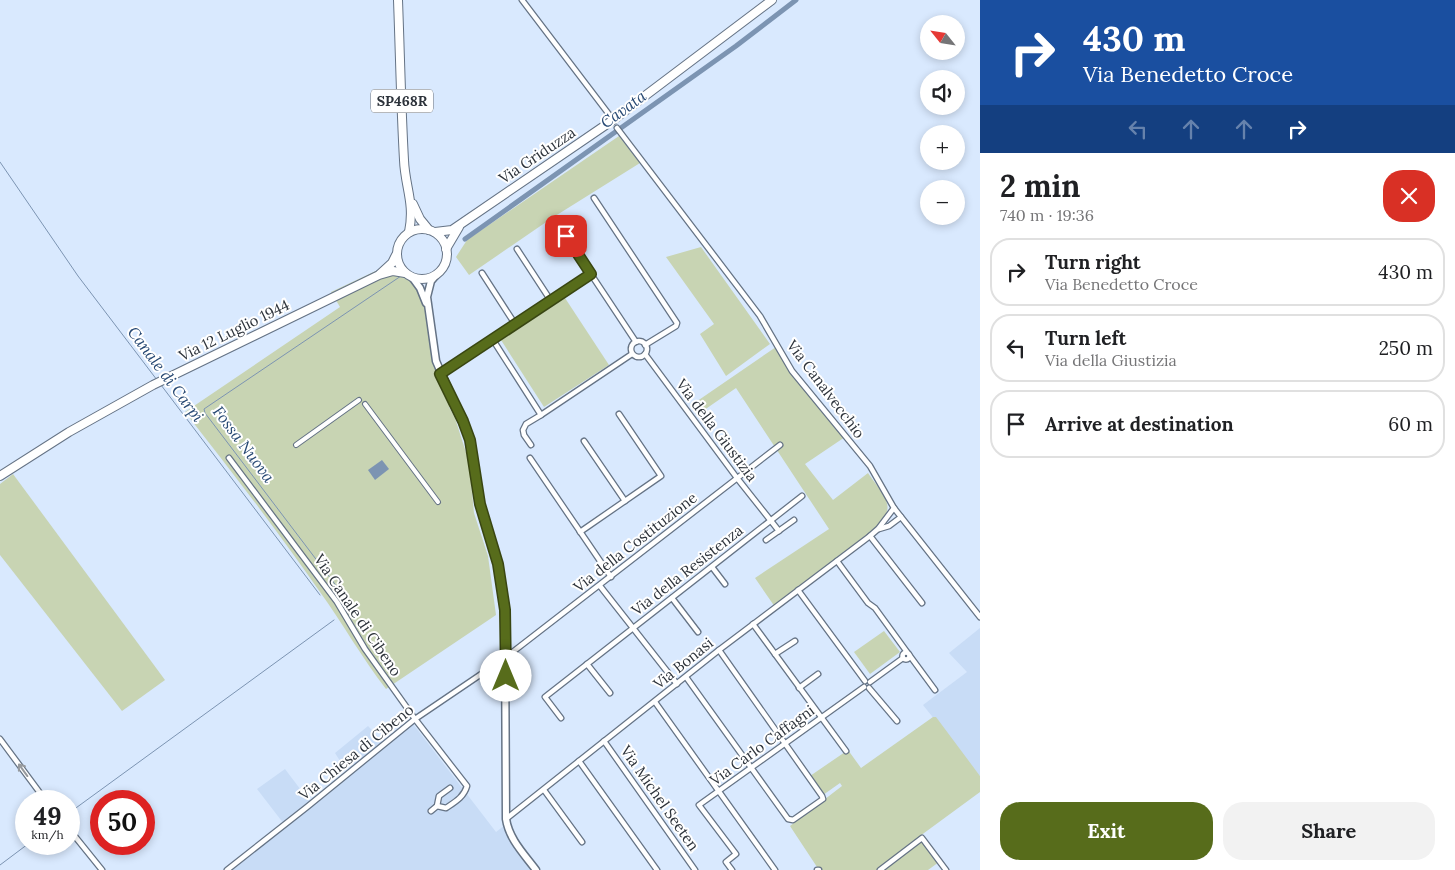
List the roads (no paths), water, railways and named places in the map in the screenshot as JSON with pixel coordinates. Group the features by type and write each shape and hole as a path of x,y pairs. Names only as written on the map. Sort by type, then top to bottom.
{"main road":[{"name":"SP468R","path":"396,255 400,242 409,232 412,220 412,202 404,163 398,0"},
{"name":"Via Griduzza","path":"432,231 452,230 460,225 613,120 772,0"},
{"name":"SP468R","path":"412,202 420,219 444,243 446,249"},
{"name":"Via Griduzza","path":"446,249 460,225"},
{"path":"409,232 422,228 432,231"},
{"path":"427,308 428,289 445,263 446,249"},
{"path":"380,275 392,263 396,255"},
{"path":"396,255 399,265 420,288 427,308 440,374 463,421 471,445 480,504 498,564 503,590 506,819 512,838 536,870"},
{"path":"380,275 393,271 425,279 437,274"},
{"name":"Via 12 Luglio 1944","path":"0,476 69,432 166,378 380,275"}],"street":[{"path":"522,0 611,117"},
{"name":"Via Canalvecchio","path":"617,128 760,316 792,371 870,466 894,508 980,617"},
{"path":"594,198 677,323 676,326 645,345"},
{"path":"557,223 636,342"},
{"path":"517,249 551,301"},
{"path":"482,273 515,324"},
{"path":"440,374 591,274"},
{"path":"493,340 541,415"},
{"path":"632,354 631,347 636,342 643,342 645,345"},
{"path":"632,354 640,357 645,354 645,345"},
{"path":"531,445 523,430 526,424 632,354"},
{"name":"Via della Giustizia","path":"645,354 779,531"},
{"path":"296,445 359,400"},
{"path":"365,404 438,502"},
{"path":"580,532 661,476 619,414"},
{"path":"584,441 625,501"},
{"name":"Via della Costituzione","path":"505,658 611,578 780,445"},
{"name":"Via Canale di Cibeno","path":"229,458 337,602 365,649 415,719 467,786 461,797 446,808 437,806"},
{"path":"530,458 611,578"},
{"name":"Via della Resistenza","path":"561,718 545,697 802,496"},
{"name":"Via Bonasi","path":"506,819 719,650 870,536 878,529 894,508"},
{"name":"Via Bonasi","path":"878,529 889,526 902,517"},
{"path":"766,540 794,520"},
{"path":"870,536 922,603"},
{"path":"837,561 868,603 875,608 934,690"},
{"path":"712,567 725,584"},
{"path":"600,586 677,684"},
{"path":"798,590 867,685 896,721"},
{"path":"672,598 698,632"},
{"path":"753,624 846,751"},
{"path":"775,654 795,641"},
{"path":"686,677 790,820 823,799 719,650"},
{"name":"Via Carlo Caffagni","path":"732,870 726,862 736,854 700,805 867,685 903,658 903,653 908,654"},
{"name":"Via Chiesa di Cibeno","path":"227,870 415,719 505,658"},
{"path":"587,664 610,692"},
{"path":"800,688 818,674"},
{"path":"655,702 775,870"},
{"path":"0,739 38,790"},
{"name":"Via Michel Seeten","path":"604,741 695,870"},
{"path":"579,761 657,870"},
{"path":"431,811 437,806 438,796 450,788"},
{"path":"544,790 582,842"},
{"path":"883,869 922,838 946,870"},
{"path":"80,843 102,870"}],"waterway":[{"name":"Cavata","path":"465,239 736,46 796,0"},
{"name":"Canale di Carpi","path":"0,162 78,276 157,380"},
{"name":"Fossa Nuova","path":"349,612 352,608 350,604 205,413 204,409 401,276"},
{"name":"Canale di Carpi","path":"161,385 320,595"},
{"name":"Fossa Nuova","path":"80,805 334,620"},
{"name":"Fossa Nuova","path":"0,865 15,854"}]}
